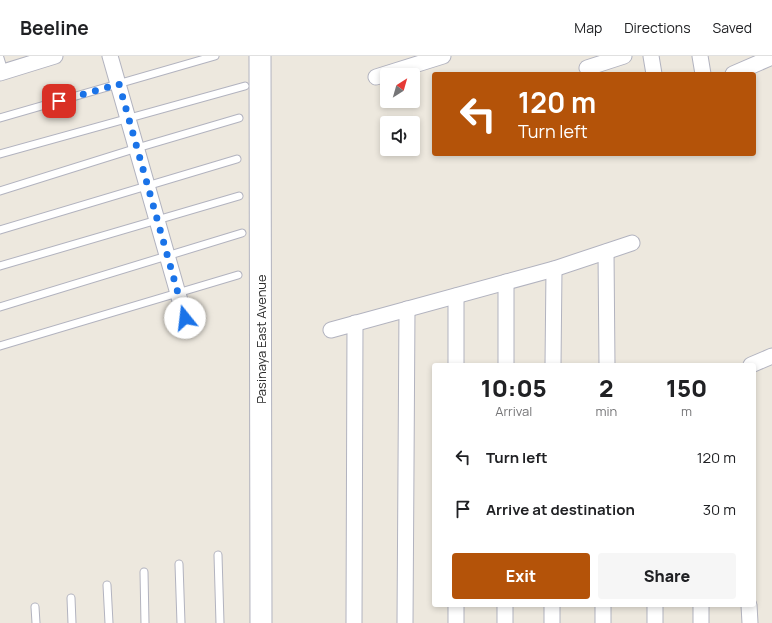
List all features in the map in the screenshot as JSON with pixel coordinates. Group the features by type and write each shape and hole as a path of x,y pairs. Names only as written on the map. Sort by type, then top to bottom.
{"street":[{"path":"1,67 39,58 55,56"},
{"path":"110,56 185,318"},
{"name":"Pasinaya East Avenue","path":"260,56 261,623"},
{"path":"376,77 401,62 443,56"},
{"path":"587,68 624,56"},
{"path":"651,56 654,72"},
{"path":"700,56 703,72"},
{"path":"736,72 754,60 772,57"},
{"path":"331,330 554,270 632,243"},
{"path":"606,252 607,363"},
{"path":"553,363 554,270"},
{"path":"506,282 506,363"},
{"path":"456,296 456,363"},
{"path":"405,623 406,309"},
{"path":"354,623 355,323"},
{"path":"756,363 772,356"},
{"path":"456,607 456,623"},
{"path":"505,607 505,623"},
{"path":"552,607 552,623"},
{"path":"603,607 603,623"},
{"path":"655,607 655,623"},
{"path":"701,607 701,623"},
{"path":"749,607 750,623"}],"lane":[{"path":"0,118 215,56"},
{"path":"0,154 245,86"},
{"path":"0,191 239,118"},
{"path":"0,230 237,159"},
{"path":"0,266 239,196"},
{"path":"0,307 242,233"},
{"path":"0,346 238,275"},
{"path":"218,555 220,623"},
{"path":"179,564 181,623"},
{"path":"144,572 145,623"},
{"path":"107,585 109,623"},
{"path":"71,598 72,623"},
{"path":"35,607 36,623"}],"route":[{"path":"59,101 119,84 185,318"}]}
